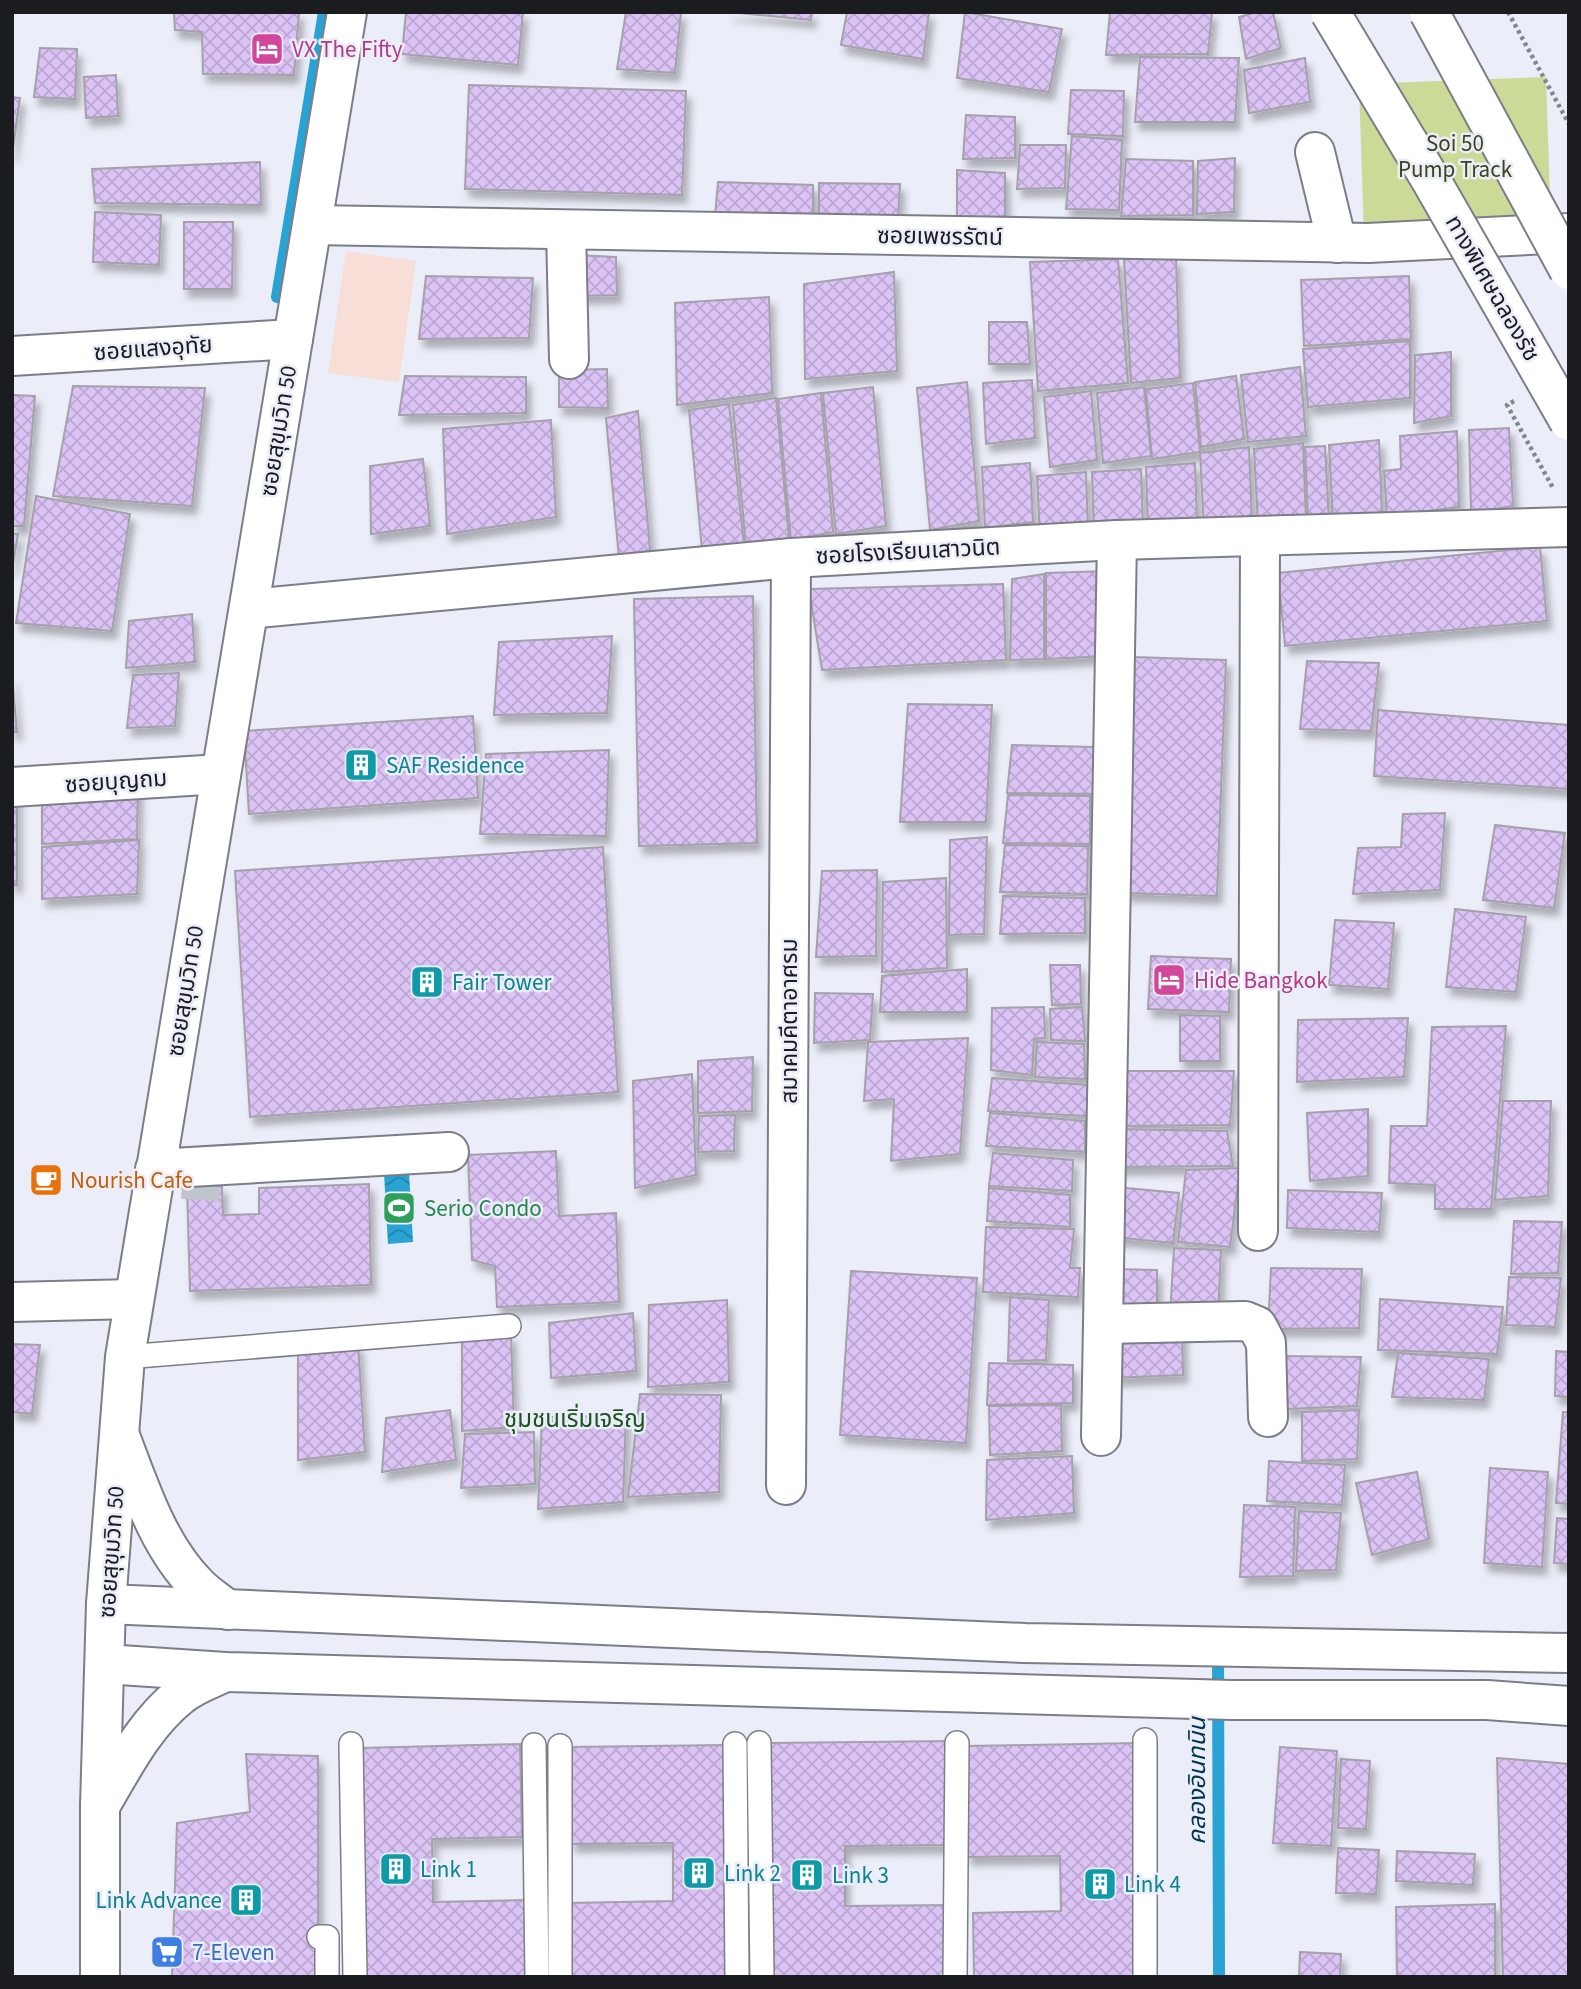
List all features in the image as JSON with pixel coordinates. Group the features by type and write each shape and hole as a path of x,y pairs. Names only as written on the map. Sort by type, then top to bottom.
{"main road":[{"name":"ซอยสุขุมวิท 50","path":"100,1977 100,1807 108,1586 129,1508 120,1436 125,1357 347,12"},
{"name":"ทางพิเศษฉลองรัช","path":"1330,12 1432,182 1569,421"},
{"path":"1429,12 1569,270"},
{"path":"1315,152 1337,243"},
{"name":"ซอยเพชรรัตน์","path":"312,225 1337,243 1569,233"},
{"path":"566,230 569,359"},
{"name":"ซอยแสงอุทัย","path":"12,356 293,339"},
{"name":"ซอยโรงเรียนเสาวนิต","path":"250,610 791,558 1117,540 1569,527"},
{"path":"1258,1231 1260,536"},
{"path":"1101,1436 1117,540"},
{"name":"สมาคมคีตาอาศรม","path":"786,1485 791,558"},
{"name":"ซอยบุญถม","path":"12,787 220,774"},
{"path":"155,1170 202,1177 449,1152"},
{"path":"12,1302 133,1299"},
{"path":"1103,1324 1245,1321 1257,1326 1266,1343 1268,1417"},
{"path":"129,1508 160,1534 198,1586 228,1610"},
{"path":"108,1586 228,1610 1011,1642 1569,1653"},
{"path":"105,1664 225,1672 1233,1700 1487,1700 1569,1706"},
{"path":"100,1807 127,1759 163,1711 182,1693 225,1672"}],"lane":[{"path":"125,1357 509,1326"},
{"path":"1145,1741 1145,1977"},
{"path":"759,1743 762,1977"},
{"path":"955,1977 957,1743"},
{"path":"351,1744 355,1977"},
{"path":"735,1744 737,1977"},
{"path":"534,1745 537,1977"},
{"path":"560,1746 560,1977"},
{"path":"319,1937 327,1937 327,1977"}],"path":[{"path":"1508,12 1569,124"}],"shaded area":[{"path":"346,251 416,261 399,382 328,373"}],"green space":[{"name":"Soi 50 Pump Track","path":"1546,77 1551,229 1364,236 1359,84"}],"water":[{"name":"Serio Condo","path":"409,1172 413,1242 388,1244 384,1173"}],"building":[{"path":"174,12 299,12 294,75 203,74 202,32 175,30"},
{"path":"406,12 523,12 518,65 402,54"},
{"path":"626,12 681,12 675,73 617,69"},
{"path":"729,12 812,12 811,20"},
{"path":"847,12 929,12 923,59 841,45"},
{"path":"965,12 1062,29 1049,92 957,78"},
{"path":"1110,12 1212,12 1208,54 1106,55"},
{"path":"1257,12 1273,12 1281,48 1246,59 1239,17"},
{"path":"40,48 77,49 75,99 34,97"},
{"path":"1140,57 1239,58 1235,122 1135,122"},
{"path":"1305,58 1310,102 1249,113 1244,70"},
{"path":"116,75 118,116 86,118 84,77"},
{"path":"469,85 686,91 682,195 465,189"},
{"path":"1071,90 1124,91 1123,136 1068,134"},
{"path":"12,97 20,98 12,155"},
{"path":"966,115 1015,117 1015,158 963,159"},
{"path":"1072,136 1122,140 1119,210 1066,209"},
{"path":"1020,145 1066,145 1065,188 1017,189"},
{"path":"1235,158 1234,212 1197,214 1198,161"},
{"path":"1126,159 1193,161 1193,215 1121,216"},
{"path":"260,162 261,205 95,203 92,169"},
{"path":"957,170 1005,173 1005,231 957,231"},
{"path":"718,182 813,185 813,219 715,217"},
{"path":"819,183 900,184 898,221 819,220"},
{"path":"95,212 161,215 159,265 93,262"},
{"path":"184,222 233,222 232,289 184,289"},
{"path":"576,255 616,257 617,295 575,296"},
{"path":"1176,258 1180,378 1131,383 1124,259"},
{"path":"1118,259 1128,383 1038,391 1030,262"},
{"path":"894,272 897,371 805,379 804,284"},
{"path":"426,276 533,278 529,338 419,339"},
{"path":"1409,276 1411,339 1304,346 1301,280"},
{"path":"769,297 772,393 677,405 675,303"},
{"path":"989,322 1027,322 1030,364 989,364"},
{"path":"1410,341 1410,398 1308,407 1303,349"},
{"path":"1451,352 1451,416 1414,423 1415,355"},
{"path":"1300,367 1306,436 1248,442 1241,375"},
{"path":"607,369 608,408 559,407 559,370"},
{"path":"405,376 526,377 526,413 399,415"},
{"path":"1236,376 1244,439 1201,447 1195,382"},
{"path":"1032,380 1035,438 986,444 983,383"},
{"path":"967,382 979,521 930,530 917,388"},
{"path":"1193,383 1200,452 1152,459 1146,389"},
{"path":"73,386 205,388 192,506 53,496"},
{"path":"873,387 886,526 836,534 823,393"},
{"path":"1144,387 1151,456 1103,463 1097,393"},
{"path":"1091,391 1097,460 1050,467 1044,397"},
{"path":"821,393 833,532 791,540 778,399"},
{"path":"12,395 35,396 24,526 12,526"},
{"path":"776,398 789,538 746,546 733,405"},
{"path":"729,404 744,545 702,550 689,410"},
{"path":"638,411 650,550 619,558 606,418"},
{"path":"551,420 556,517 447,534 443,429"},
{"path":"1509,428 1513,506 1471,513 1469,430"},
{"path":"1457,431 1459,507 1387,516 1384,471 1401,469 1400,436"},
{"path":"1379,440 1382,515 1333,521 1329,445"},
{"path":"1303,443 1306,519 1258,525 1254,449"},
{"path":"1325,446 1329,521 1308,521 1305,447"},
{"path":"1249,447 1252,523 1204,529 1200,453"},
{"path":"423,459 430,526 371,534 370,466"},
{"path":"1030,463 1033,522 985,528 982,467"},
{"path":"1195,463 1197,522 1148,528 1146,467"},
{"path":"1141,469 1143,527 1094,533 1092,472"},
{"path":"1086,472 1088,531 1040,536 1037,476"},
{"path":"36,496 130,514 112,631 16,623"},
{"path":"12,534 18,534 12,570"},
{"path":"1540,547 1547,621 1285,646 1278,573"},
{"path":"1107,571 1107,656 1046,659 1046,573"},
{"path":"1044,574 1044,659 1010,660 1012,579"},
{"path":"1003,584 1006,660 822,670 809,589"},
{"path":"753,596 757,843 639,846 634,599"},
{"path":"192,614 195,662 126,668 129,621"},
{"path":"612,636 607,713 494,715 499,642"},
{"path":"1133,657 1226,660 1217,896 1123,893"},
{"path":"1307,661 1379,663 1371,731 1300,729"},
{"path":"179,673 175,726 127,728 133,675"},
{"path":"12,676 17,732 12,732"},
{"path":"908,704 992,705 986,822 900,822"},
{"path":"1378,710 1569,725 1569,789 1374,776"},
{"name":"SAF Residence","path":"473,716 478,798 249,814 244,731"},
{"path":"1012,745 1094,747 1095,794 1007,793"},
{"path":"609,750 606,836 480,834 486,754"},
{"path":"138,785 137,839 42,844 42,791"},
{"path":"1008,795 1090,796 1090,844 1003,843"},
{"path":"12,796 17,796 17,885 12,885"},
{"path":"1445,813 1440,890 1353,894 1358,848 1401,847 1403,814"},
{"path":"1495,825 1565,833 1554,908 1483,900"},
{"path":"987,837 984,934 949,935 950,840"},
{"path":"139,840 137,894 42,899 42,847"},
{"path":"1005,845 1088,846 1087,894 1000,892"},
{"name":"Fair Tower","path":"603,847 618,1092 250,1117 235,871"},
{"path":"877,870 876,956 816,957 822,871"},
{"path":"946,878 947,968 882,972 883,882"},
{"path":"1003,896 1085,898 1085,933 1000,934"},
{"path":"1455,909 1526,917 1516,992 1446,987"},
{"path":"1335,920 1394,923 1388,989 1329,985"},
{"path":"1151,956 1231,959 1229,1012 1148,1009"},
{"path":"1050,965 1080,965 1081,1004 1052,1005"},
{"path":"967,969 967,1012 880,1012 882,976"},
{"path":"815,993 873,994 870,1040 814,1043"},
{"path":"1044,1007 1045,1038 1034,1039 1032,1075 991,1070 992,1008"},
{"path":"1082,1007 1085,1041 1051,1040 1050,1009"},
{"path":"1180,1015 1220,1016 1220,1061 1180,1061"},
{"path":"1408,1018 1404,1077 1297,1082 1298,1020"},
{"path":"1506,1026 1491,1209 1435,1209 1435,1185 1389,1183 1391,1126 1427,1126 1432,1027"},
{"path":"968,1038 960,1154 891,1161 894,1099 864,1101 868,1042"},
{"path":"1037,1042 1084,1044 1085,1079 1035,1077"},
{"path":"753,1057 752,1111 698,1113 698,1061"},
{"path":"1124,1071 1234,1071 1230,1125 1125,1126"},
{"path":"692,1074 696,1175 635,1188 633,1081"},
{"path":"992,1078 1088,1085 1087,1116 988,1111"},
{"path":"1503,1101 1551,1101 1548,1196 1495,1200"},
{"path":"1368,1109 1368,1176 1310,1181 1307,1113"},
{"path":"990,1113 1085,1121 1085,1152 986,1146"},
{"path":"735,1115 734,1151 698,1152 699,1116"},
{"path":"1116,1129 1227,1131 1233,1166 1114,1167"},
{"path":"556,1151 559,1216 616,1213 619,1302 497,1307 495,1266 472,1260 468,1155"},
{"path":"993,1153 1073,1160 1072,1191 989,1186"},
{"path":"1240,1168 1230,1247 1178,1242 1186,1170"},
{"path":"369,1184 371,1285 190,1291 187,1187 222,1186 223,1215 259,1214 259,1188"},
{"path":"1115,1187 1179,1193 1173,1243 1113,1237"},
{"path":"989,1188 1070,1195 1070,1227 987,1221"},
{"path":"1288,1190 1382,1193 1379,1232 1287,1228"},
{"path":"1514,1221 1562,1222 1558,1273 1511,1274"},
{"path":"986,1227 1074,1229 1070,1268 1080,1268 1078,1297 983,1292"},
{"path":"1174,1248 1221,1250 1218,1316 1170,1315"},
{"path":"1271,1268 1362,1269 1359,1328 1268,1329"},
{"path":"1113,1269 1157,1270 1157,1318 1112,1319"},
{"path":"851,1271 977,1278 966,1443 840,1435"},
{"path":"1509,1277 1561,1278 1555,1327 1506,1325"},
{"path":"1010,1297 1049,1300 1046,1360 1008,1361"},
{"path":"1380,1299 1503,1307 1497,1354 1378,1350"},
{"path":"727,1300 729,1382 648,1387 649,1305"},
{"path":"633,1313 636,1371 551,1378 549,1323"},
{"path":"1182,1328 1183,1375 1111,1378 1110,1330"},
{"path":"511,1334 514,1427 462,1431 462,1336"},
{"path":"12,1344 40,1345 32,1414 12,1412"},
{"path":"358,1344 365,1452 298,1460 298,1349"},
{"path":"1556,1351 1569,1352 1569,1397 1555,1396"},
{"path":"1398,1353 1489,1359 1484,1400 1392,1397"},
{"path":"1285,1356 1361,1357 1357,1406 1285,1409"},
{"path":"989,1363 1073,1365 1073,1403 987,1405"},
{"path":"640,1394 721,1395 719,1492 628,1497"},
{"path":"1061,1405 1062,1451 990,1455 989,1406"},
{"path":"450,1410 456,1460 382,1472 386,1418"},
{"path":"1359,1410 1357,1459 1302,1461 1302,1412"},
{"path":"1563,1412 1569,1412 1569,1504 1556,1503"},
{"path":"626,1416 623,1502 538,1509 542,1417"},
{"path":"534,1432 535,1484 461,1488 465,1434"},
{"path":"1072,1456 1074,1513 986,1520 987,1460"},
{"path":"1269,1461 1345,1465 1342,1505 1267,1501"},
{"path":"1490,1468 1548,1472 1542,1567 1484,1563"},
{"path":"1417,1472 1429,1539 1372,1555 1356,1483"},
{"path":"1244,1505 1295,1507 1293,1576 1240,1577"},
{"path":"1299,1511 1341,1513 1336,1570 1296,1571"},
{"path":"1557,1518 1569,1519 1569,1564 1554,1563"},
{"name":"Link 3","path":"953,1741 953,1845 845,1846 845,1906 950,1905 950,1977 770,1977 770,1743"},
{"name":"Link 4","path":"1139,1743 1141,1977 974,1977 973,1913 1061,1911 1060,1856 967,1857 966,1746"},
{"name":"Link 1","path":"520,1744 522,1837 432,1839 433,1902 526,1900 527,1977 363,1977 359,1748"},
{"name":"Link 2","path":"724,1745 726,1977 569,1977 568,1903 673,1901 673,1843 571,1844 570,1747"},
{"path":"1280,1747 1337,1751 1331,1846 1273,1843"},
{"name":"Link Advance","path":"246,1754 318,1756 318,1977 172,1977 177,1823 250,1812"},
{"path":"1497,1758 1569,1764 1569,1977 1503,1977"},
{"path":"1341,1759 1370,1761 1366,1829 1338,1828"},
{"path":"1338,1848 1379,1850 1376,1894 1336,1893"},
{"path":"1397,1851 1475,1854 1473,1885 1396,1881"},
{"path":"1495,1904 1495,1977 1397,1977 1396,1907"},
{"path":"1300,1952 1341,1954 1340,1977 1299,1977"}],"waterway":[{"path":"277,297 324,12"},
{"name":"คลองอินทนิน","path":"1218,1649 1219,1977"}],"tunnel":[{"path":"200,1200 201,1186"}],"place":[{"name":"VX The Fifty","path":"267,49"},
{"name":"SAF Residence","path":"361,765"},
{"name":"Hide Bangkok","path":"1169,980"},
{"name":"Fair Tower","path":"427,982"},
{"name":"Nourish Cafe","path":"46,1180"},
{"name":"Serio Condo","path":"399,1208"},
{"name":"Link 1","path":"396,1869"},
{"name":"Link 2","path":"699,1873"},
{"name":"Link 3","path":"807,1875"},
{"name":"Link 4","path":"1100,1884"},
{"name":"Link Advance","path":"246,1900"},
{"name":"7-Eleven","path":"167,1952"}],"district":[{"name":"ชุมชนเริ่มเจริญ","path":"575,1419"}]}
